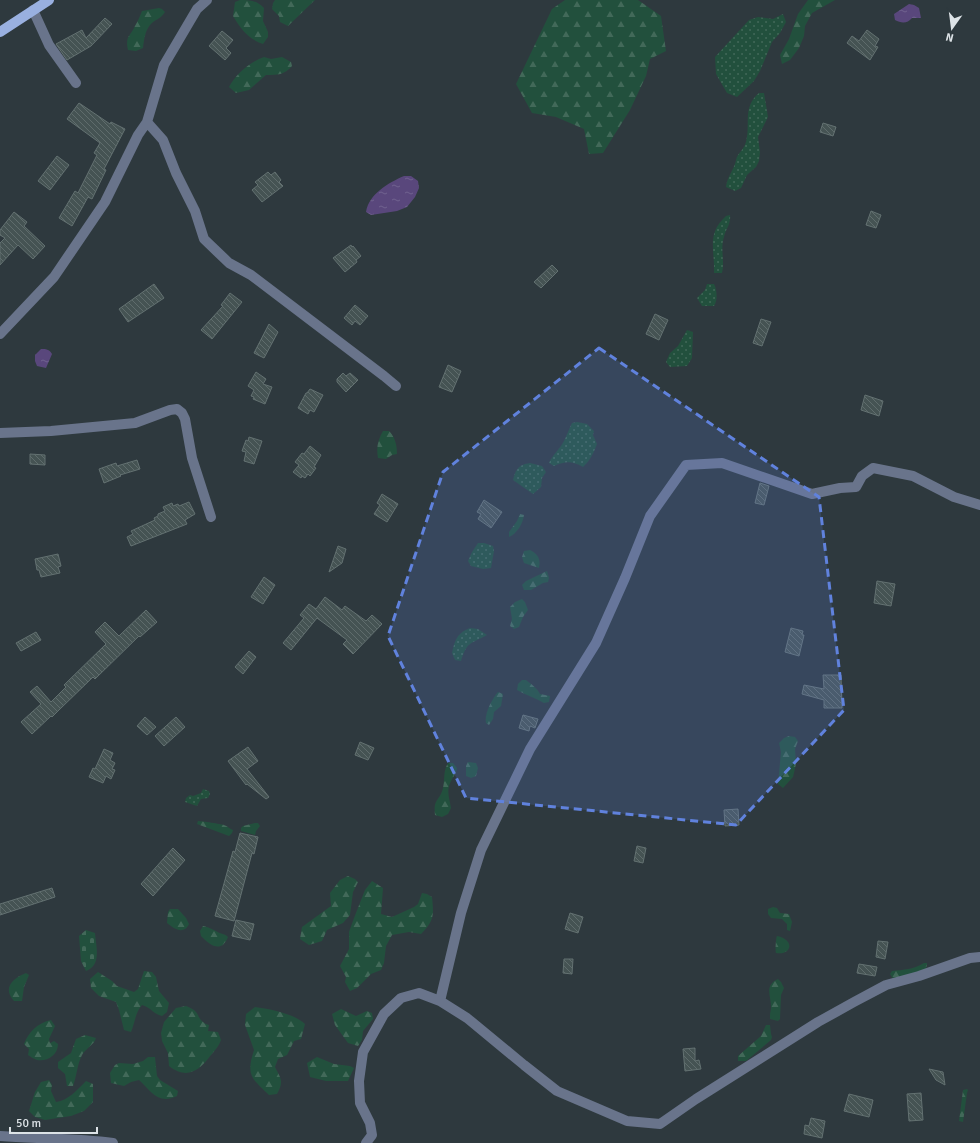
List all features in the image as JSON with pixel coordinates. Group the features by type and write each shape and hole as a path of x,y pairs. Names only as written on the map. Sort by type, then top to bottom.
{"main road":[{"path":"0,32 46,1"}],"street":[{"path":"0,334 54,277 105,202 138,135 147,122 164,65 197,9 207,0"},
{"path":"33,10 48,45 76,83"},
{"path":"147,122 163,140 176,173 195,211 204,240 229,263 251,276 396,386"},
{"path":"0,433 51,431 136,423 170,410 177,409 182,413 185,419 192,458 211,517"},
{"path":"440,1001 461,913 481,850 530,749 596,643 625,578 650,516 686,465 722,463 812,494 840,488 856,487 862,476 873,468 913,476 954,497 980,505"},
{"path":"366,1143 372,1134 370,1123 360,1103 358,1080 363,1052 384,1014 402,998 419,993 440,1001 467,1018 557,1090 627,1121 660,1124 696,1099 818,1022 886,985 919,976 970,958 980,957"},
{"path":"0,1136 28,1139 87,1139 113,1143"}],"highlighted area":[{"path":"599,348 819,497 844,710 736,825 466,798 388,636 443,472"}],"green space":[{"path":"240,0 253,1 264,8 263,21 268,32 268,37 263,44 245,33 233,16 235,2"},
{"path":"275,0 315,0 288,26 280,22 279,16 272,9"},
{"path":"565,0 638,0 661,16 666,51 650,59 646,76 630,110 603,153 589,154 584,129 556,117 532,113 516,84 552,9"},
{"path":"808,0 835,0 812,13 805,26 804,36 799,48 790,60 782,64 780,55 789,39 798,14"},
{"path":"159,8 165,12 148,27 143,48 136,51 128,50 128,37 142,11"},
{"path":"783,14 786,22 780,33 772,42 760,71 754,81 737,97 727,93 716,74 715,57 749,20 758,17 773,19"},
{"path":"264,57 271,59 282,57 291,62 292,66 280,74 266,75 249,90 236,93 229,87 244,69"},
{"path":"759,93 764,93 768,117 758,137 760,152 759,161 756,167 747,175 741,188 735,191 726,187 728,178 737,156 745,145 748,131 750,105"},
{"path":"730,215 730,221 723,242 722,273 714,273 714,236 720,223 726,216"},
{"path":"707,284 714,284 715,286 717,298 714,306 702,306 697,298 705,290"},
{"path":"687,330 693,332 692,358 687,366 670,367 666,362 670,353 678,346"},
{"path":"577,422 587,424 594,431 593,435 597,444 590,459 583,467 572,463 562,463 554,466 549,463 565,439 572,423"},
{"path":"383,431 389,431 391,433 397,447 397,454 386,459 378,458 377,454 378,444"},
{"path":"530,463 542,466 546,472 542,478 541,487 533,494 513,480 515,473 520,466"},
{"path":"520,514 524,515 521,525 512,536 509,537 509,532"},
{"path":"478,543 493,546 494,551 491,568 483,569 471,566 468,561"},
{"path":"530,550 538,557 540,562 539,568 524,563 522,557 524,551"},
{"path":"547,571 549,578 548,582 543,583 531,590 524,590 522,585 526,581"},
{"path":"522,599 528,610 519,627 514,629 510,626 512,619 510,607 515,602"},
{"path":"470,628 478,629 487,635 468,646 461,661 455,660 452,653 456,641 462,632"},
{"path":"522,680 526,680 536,688 540,694 550,696 549,702 544,703 517,690 518,684"},
{"path":"498,692 503,694 501,706 494,712 493,719 489,725 486,723 487,711"},
{"path":"789,736 795,737 798,741 795,749 796,764 793,777 783,788 778,784 781,752 779,743 784,738"},
{"path":"468,762 476,763 478,768 476,776 471,778 466,776 466,766"},
{"path":"448,763 453,763 457,768 448,789 451,808 448,814 442,817 435,815 435,805 442,792 446,766"},
{"path":"203,789 209,791 210,794 208,798 201,799 197,806 185,802 186,798 190,795 193,796 201,793"},
{"path":"198,821 224,825 233,830 229,836 197,824"},
{"path":"258,823 260,826 255,835 241,831 243,826"},
{"path":"348,876 358,882 353,892 350,915 343,923 327,930 322,941 309,945 300,939 302,927 331,906 330,893 340,880"},
{"path":"372,881 383,888 381,914 392,917 414,907 418,904 422,893 432,897 433,914 431,922 421,934 409,932 392,935 386,946 384,963 381,970 371,974 357,988 350,991 345,982 346,977 340,966 349,949 349,932 354,918 365,890"},
{"path":"773,907 777,908 780,913 789,914 792,922 790,931 787,930 787,924 782,919 771,918 768,914 768,909"},
{"path":"170,909 178,909 189,924 187,927 179,930 167,923 168,912"},
{"path":"203,926 228,937 219,947 212,945 201,936 200,931"},
{"path":"86,930 95,933 97,955 94,964 86,971 81,961 79,936"},
{"path":"777,936 783,938 789,944 788,950 785,952 776,953"},
{"path":"927,963 925,971 893,979 890,974 892,971 913,968"},
{"path":"144,971 152,972 156,977 159,991 169,1003 167,1012 162,1016 142,1005 136,1015 131,1032 124,1030 116,1002 99,996 91,988 90,979 98,972 117,986 134,992 138,989"},
{"path":"26,973 29,975 24,987 22,1001 14,1001 9,992 9,988 13,981"},
{"path":"778,979 784,988 781,995 780,1019 778,1021 770,1019 771,1005 769,988 773,982"},
{"path":"186,1006 194,1010 205,1024 209,1025 208,1031 218,1032 221,1040 217,1048 202,1065 192,1072 187,1073 175,1070 169,1066 168,1053 162,1041 161,1033 164,1022 176,1008"},
{"path":"255,1007 295,1017 305,1024 301,1039 294,1041 287,1055 278,1059 275,1067 281,1083 277,1094 269,1095 254,1080 250,1071 254,1050 245,1025 246,1014"},
{"path":"341,1009 356,1016 367,1011 372,1013 373,1019 363,1031 362,1040 358,1046 348,1043 335,1025 332,1014"},
{"path":"51,1020 55,1026 49,1039 50,1043 54,1041 58,1044 58,1048 48,1059 34,1059 28,1055 29,1049 24,1044 28,1035 34,1028"},
{"path":"766,1025 770,1025 771,1040 746,1061 738,1061 738,1056 761,1036"},
{"path":"85,1035 96,1038 94,1043 82,1055 73,1086 67,1086 65,1074 58,1068 58,1062 71,1053 76,1039"},
{"path":"148,1057 155,1057 157,1076 160,1080 178,1091 177,1096 165,1099 155,1096 139,1080 124,1086 111,1083 110,1073 115,1065 119,1063 133,1064 143,1061"},
{"path":"317,1057 334,1064 354,1068 348,1081 326,1081 310,1077 307,1063"},
{"path":"49,1080 52,1085 51,1091 56,1102 69,1097 86,1081 93,1084 93,1102 84,1111 71,1116 45,1120 35,1117 29,1111 35,1092 41,1082"},
{"path":"967,1089 963,1122 959,1121 963,1090"}],"water":[{"path":"909,4 919,8 921,18 912,18 904,22 895,20 894,14"},
{"path":"404,176 411,176 418,181 419,188 415,197 407,207 397,211 371,215 366,212 371,200 380,190"},
{"path":"41,349 50,351 52,354 46,368 37,366 35,361 35,355"}],"building":[{"path":"105,18 112,24 91,46 67,60 56,44 82,30 86,38"},
{"path":"867,30 879,39 875,46 878,47 870,60 847,43 852,36 859,41"},
{"path":"222,31 233,40 226,48 231,53 225,60 209,46"},
{"path":"79,103 110,124 111,122 125,129 104,169 106,170 92,199 88,197 72,226 59,218 75,191 78,193 97,155 94,153 100,143 67,119"},
{"path":"823,123 836,127 833,136 820,132"},
{"path":"57,156 69,165 50,190 38,181"},
{"path":"268,172 271,175 275,172 281,180 279,182 283,186 262,202 252,190 258,185 255,182"},
{"path":"871,211 881,215 876,228 866,225"},
{"path":"14,212 27,222 24,226 45,246 33,259 18,245 0,265 0,243 5,238 0,235 0,230"},
{"path":"351,245 361,256 356,260 357,262 345,272 333,258"},
{"path":"552,265 558,271 541,288 534,282"},
{"path":"154,284 164,298 128,322 119,309"},
{"path":"230,293 242,302 212,339 201,330 223,306 221,305"},
{"path":"355,305 368,316 360,325 355,321 352,325 344,318"},
{"path":"655,314 668,320 659,340 646,334"},
{"path":"761,319 771,322 762,346 753,343"},
{"path":"269,324 278,332 264,358 254,353"},
{"path":"448,365 461,371 452,392 439,387"},
{"path":"256,372 266,379 263,384 272,387 265,404 253,399 254,397 251,396 254,390 248,386"},
{"path":"343,373 346,376 350,373 358,380 346,392 337,382 337,379"},
{"path":"310,389 323,395 314,412 310,410 308,414 298,408 306,393"},
{"path":"865,395 883,401 879,416 861,410"},
{"path":"249,437 262,441 254,464 244,461 246,452 242,451 246,440 248,441"},
{"path":"310,446 321,455 314,467 316,468 310,476 308,474 305,478 302,476 301,478 293,472 299,465 295,462"},
{"path":"30,454 45,455 45,465 30,464"},
{"path":"137,460 140,469 120,475 121,476 104,483 99,469 116,463 117,466"},
{"path":"760,483 769,486 764,505 755,503"},
{"path":"382,494 398,504 387,522 374,514 380,505 377,503"},
{"path":"484,500 502,512 491,528 478,519 481,514 477,512"},
{"path":"189,502 195,514 185,520 187,524 131,546 127,537 133,534 131,531 155,520 154,518 158,516 158,514 165,511 163,507 172,503 173,506 178,504 179,506"},
{"path":"338,546 346,549 342,563 329,572"},
{"path":"58,554 61,566 58,567 60,573 41,577 39,570 37,570 35,559"},
{"path":"264,577 275,585 263,604 251,597"},
{"path":"877,581 895,584 891,606 874,603"},
{"path":"325,597 342,610 345,606 366,621 372,615 382,624 353,654 343,644 347,640 317,618 291,650 283,643 304,618 300,615 309,604 316,609"},
{"path":"146,610 157,622 140,637 139,636 95,679 93,677 52,717 51,716 32,734 21,722 41,704 30,692 37,686 51,702 66,687 64,685 106,644 95,632 105,622 119,636"},
{"path":"791,628 803,631 802,635 804,635 799,656 785,652"},
{"path":"36,632 41,640 21,651 16,643"},
{"path":"249,651 256,657 243,674 235,667"},
{"path":"823,675 841,675 842,708 824,708 824,700 802,694 804,685 824,689"},
{"path":"523,715 538,719 535,728 530,726 529,731 519,728"},
{"path":"145,717 156,727 147,735 137,726"},
{"path":"176,717 185,727 164,746 155,736"},
{"path":"360,742 374,748 368,760 355,755"},
{"path":"248,747 258,761 247,769 269,797 266,799 247,784 246,785 228,761"},
{"path":"104,749 113,753 110,760 115,763 112,769 115,770 111,779 106,776 103,783 89,777 93,768 95,769"},
{"path":"738,809 739,825 725,826 724,810"},
{"path":"240,833 258,837 254,854 252,853 234,921 215,916 233,851 235,852"},
{"path":"637,846 646,848 643,863 634,861"},
{"path":"173,848 185,860 153,896 141,884"},
{"path":"52,888 55,897 0,915 0,904"},
{"path":"570,913 583,917 578,933 565,929"},
{"path":"236,920 254,924 250,940 232,936"},
{"path":"878,941 888,942 885,959 876,957"},
{"path":"564,959 573,959 572,974 563,973"},
{"path":"859,964 877,967 875,976 857,973"},
{"path":"695,1048 695,1061 699,1060 701,1069 685,1071 683,1049"},
{"path":"929,1069 943,1072 945,1085 936,1080"},
{"path":"921,1093 923,1120 909,1121 907,1094"},
{"path":"849,1094 873,1100 869,1117 844,1111"},
{"path":"811,1118 825,1121 822,1138 804,1134 805,1125 809,1126"}]}
